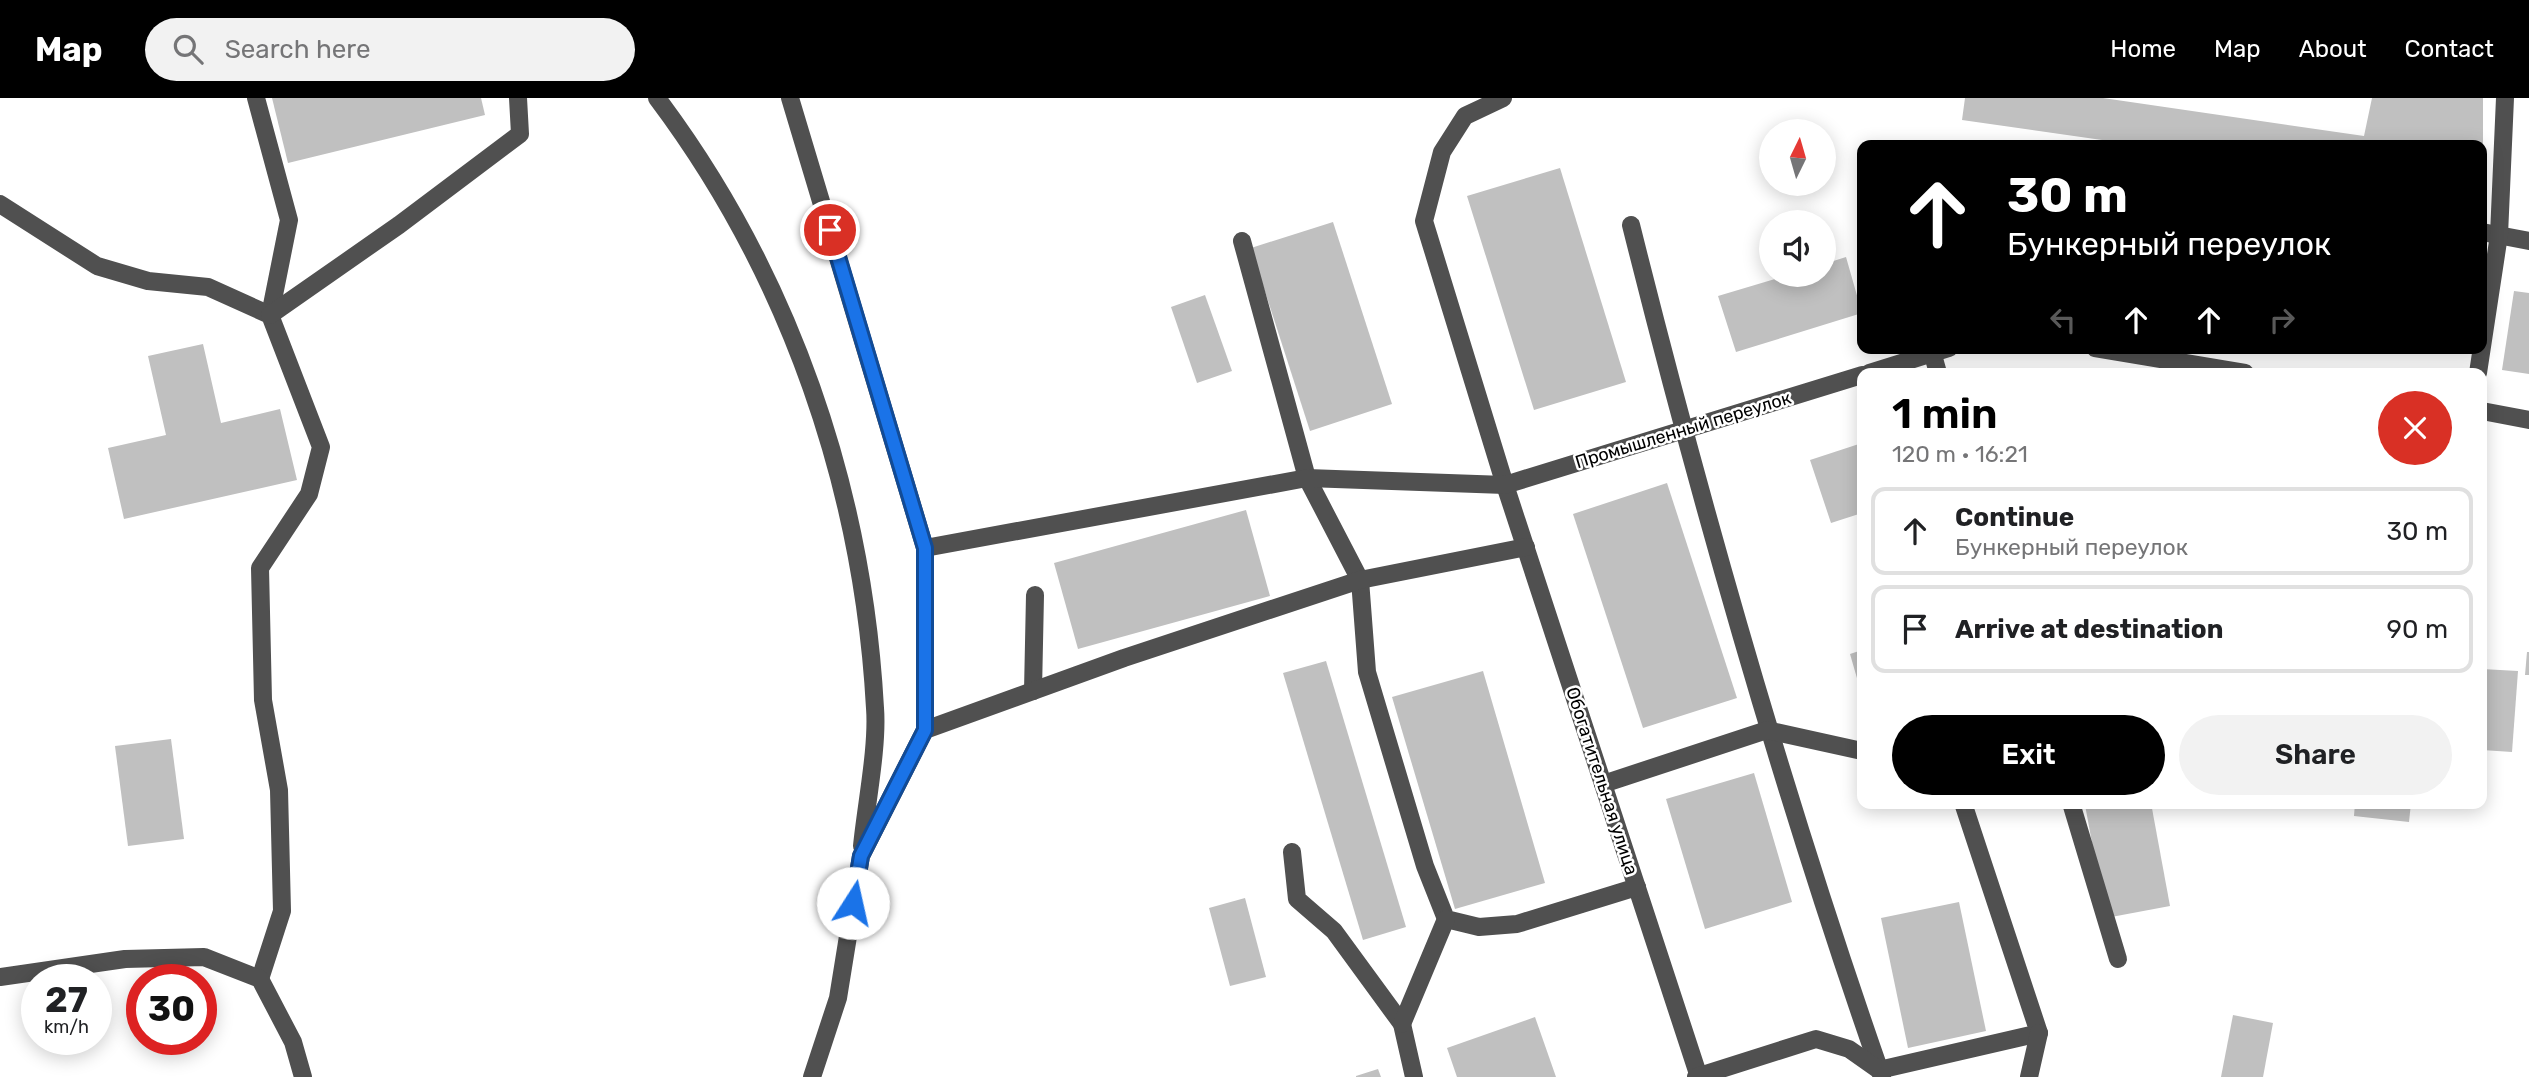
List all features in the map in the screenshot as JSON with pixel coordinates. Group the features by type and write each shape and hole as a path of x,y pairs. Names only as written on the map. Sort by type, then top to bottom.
{"street":[{"path":"256,98 289,220 270,315 321,447 309,494 278,537 260,568 262,700 279,790 282,911 260,979"},
{"path":"270,315 399,225 520,134 518,98"},
{"path":"657,98 696,150 769,280 824,418 860,564 876,711 861,856 838,998 812,1077"},
{"path":"790,98 925,548 925,730 861,856"},
{"name":"Обогатительная улица","path":"1503,98 1465,116 1442,152 1424,221 1505,485 1698,1076"},
{"path":"2487,269 2505,98"},
{"path":"0,204 97,267 148,281 208,287 270,315"},
{"path":"1631,225 1682,430 1767,730 1880,1074"},
{"path":"2490,234 2529,240"},
{"path":"1242,241 1307,478 1360,580 1367,672 1425,866 1446,919 1402,1024"},
{"path":"1883,368 1926,354"},
{"path":"2132,354 2216,368"},
{"path":"2205,366 2207,354"},
{"name":"Промышленный переулок","path":"925,548 1307,478 1505,485 1857,377"},
{"path":"2487,412 2529,420"},
{"path":"925,730 1360,580 1526,547"},
{"path":"1034,691 1035,595"},
{"path":"1603,784 1767,730 1857,750"},
{"path":"1965,809 2039,1033 2029,1077"},
{"path":"2073,809 2118,959"},
{"path":"1292,852 1297,899 1334,931 1402,1024 1414,1077"},
{"path":"1446,919 1479,928 1517,924 1637,887"},
{"path":"0,977 125,959 204,957 260,979 293,1042 303,1077"},
{"path":"1880,1074 2039,1033"},
{"path":"1698,1076 1816,1039 1849,1049 1880,1074"}],"building":[{"path":"272,98 481,98 485,115 288,163"},
{"path":"1965,98 2103,98 2364,136 2372,98 2483,98 2483,140 2102,140 1962,120"},
{"path":"1560,168 1626,382 1534,410 1467,196"},
{"path":"1333,222 1392,404 1310,431 1251,248"},
{"path":"1846,257 1857,296 1857,315 1736,352 1718,296 1759,284 1759,287 1836,287 1836,260"},
{"path":"2514,291 2529,293 2529,374 2502,370"},
{"path":"1205,295 1232,371 1197,383 1171,307"},
{"path":"203,344 221,423 280,409 297,480 124,519 108,448 166,435 148,356"},
{"path":"1857,445 1857,515 1831,523 1810,460"},
{"path":"1667,483 1737,698 1643,728 1573,514"},
{"path":"1246,510 1270,596 1078,649 1054,563"},
{"path":"1857,652 1857,678 1850,654"},
{"path":"2527,652 2529,675 2525,675"},
{"path":"1326,661 1406,927 1363,940 1283,673"},
{"path":"2487,669 2518,671 2512,752 2487,750"},
{"path":"1483,671 1545,883 1455,909 1392,697"},
{"path":"171,739 184,839 128,846 115,746"},
{"path":"1754,773 1792,902 1705,929 1666,799"},
{"path":"2086,809 2152,809 2170,906 2106,918"},
{"path":"2355,809 2410,809 2409,822 2354,816"},
{"path":"1245,898 1266,977 1230,986 1209,908"},
{"path":"1959,902 1986,1031 1908,1048 1881,918"},
{"path":"2233,1015 2273,1023 2263,1077 2221,1077"},
{"path":"1535,1017 1556,1077 1457,1077 1447,1048"},
{"path":"1378,1069 1381,1077 1356,1077 1356,1076"}],"route":[{"path":"830,230 925,548 925,730 861,856 853,903"}]}
